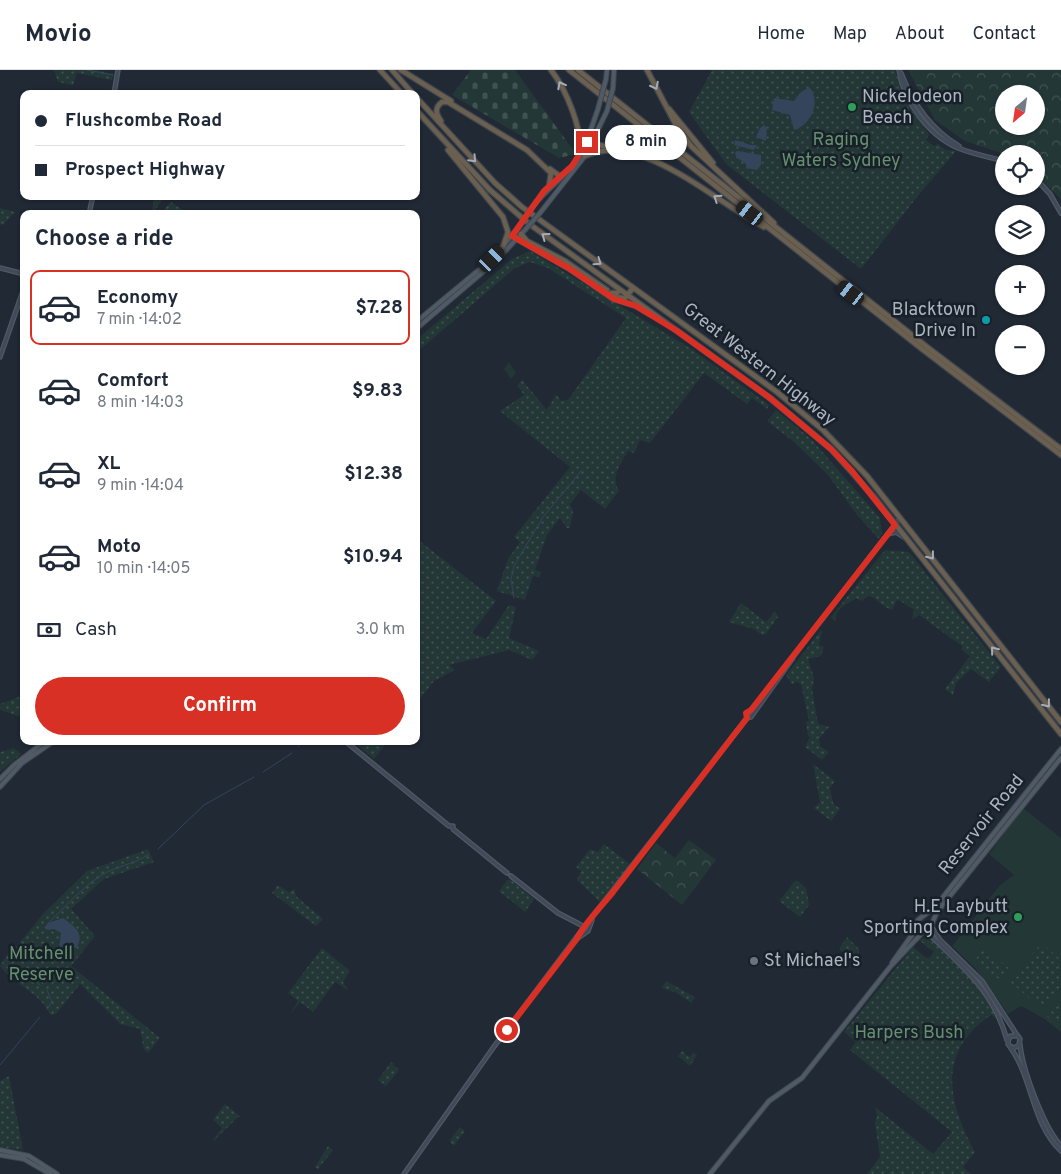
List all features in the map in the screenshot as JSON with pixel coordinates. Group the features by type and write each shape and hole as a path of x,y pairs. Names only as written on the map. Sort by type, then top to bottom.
{"highway":[{"path":"380,70 398,90"},
{"path":"392,70 410,90"},
{"path":"401,70 530,149 561,177"},
{"path":"551,70 563,89 579,134 583,155 615,149"},
{"path":"569,70 1061,455"},
{"path":"578,70 781,232 1061,449"},
{"path":"647,70 663,102 691,146 765,212 781,232"},
{"name":"Great Western Highway","path":"420,101 495,183 522,207 803,412 846,452 901,518 1060,720"},
{"path":"459,144 436,113 436,108 442,102 451,104 532,153 551,173 549,187"},
{"path":"420,112 424,112 424,105"},
{"name":"Great Western Highway","path":"420,114 479,179 517,214 770,398 808,429 852,471 1061,734"},
{"path":"432,127 503,217 508,232 503,247"},
{"path":"579,134 587,142 635,154 680,174 748,219 774,232"},
{"path":"523,232 527,241 565,261 611,293 622,298 629,296"},
{"path":"514,238 557,261 622,302 636,306 677,331"},
{"path":"622,302 635,289"},
{"path":"611,293 617,293 620,290"}],"main road":[{"path":"420,319 523,232 583,155 598,109 607,70"},
{"path":"420,325 496,261 549,187 593,144 607,111 613,88 614,70"},
{"path":"0,779 14,764 40,745"},
{"path":"0,787 22,763 48,745"},
{"name":"Reservoir Road","path":"923,917 935,907 1061,749"},
{"name":"Reservoir Road","path":"931,924 981,856 1061,758"},
{"path":"710,1174 769,1100 802,1078 890,967 914,932 917,924 923,917 927,917 931,924 890,967"},
{"path":"917,924 920,929 925,931"},
{"path":"0,1150 29,1156 57,1174"},
{"path":"0,1155 24,1159 50,1174"}],"street":[{"path":"115,90 118,70"},
{"path":"899,70 908,99 923,122 945,141 968,152 995,159"},
{"path":"1045,189 1061,213"},
{"path":"0,268 20,273"},
{"path":"0,357 20,300"},
{"path":"404,1174 493,1048 901,518"},
{"path":"888,535 896,532 906,538"},
{"path":"350,745 449,826 449,830 453,829 507,873 508,877 511,876 558,913 584,929"},
{"path":"931,924 940,940 982,981 1010,1028 1018,1036 1023,1060 1042,1114 1050,1132 1061,1146"},
{"path":"925,931 969,972 983,989 1000,1016 1008,1041 1017,1056 1042,1124 1052,1142 1061,1151"},
{"path":"1008,1041 1012,1035 1018,1036"},
{"path":"1010,1046 1016,1048 1020,1043"}],"green space":[{"path":"54,70 95,70 114,74 112,80 77,73 73,85 58,82"},
{"path":"471,70 515,70 576,154 559,158 452,95"},
{"name":"Raging Waters Sydney","path":"712,70 895,70 908,106 929,134 926,140 934,146 938,144 946,150 956,151 917,197 861,269 726,164 689,112"},
{"path":"908,70 1061,70 1061,199 1045,184 1045,145 995,145 995,151 965,141 935,120"},
{"path":"154,200 162,200 155,210 152,210"},
{"path":"171,202 182,210 164,210"},
{"path":"0,208 15,212 3,225 0,224"},
{"path":"530,251 690,348 769,405 767,409 752,398 747,404 704,373 650,443 640,440 634,453 628,451 616,475 619,491 605,509 581,490 570,504 573,511 570,528 567,528 560,518 547,535 535,570 541,572 540,577 533,576 525,600 497,591 508,559 520,542 514,537 570,467 500,411 524,395 517,385 522,380 547,410 556,394 561,401 568,400 626,318 548,268 530,262 515,268 420,350 420,337 512,259"},
{"path":"509,362 516,373 511,379 504,369"},
{"path":"776,410 812,440 880,518 882,534 879,539 857,515 828,475 794,442 767,421"},
{"path":"420,541 496,601 472,633 486,639 509,605 516,607 509,638 539,651 532,660 509,650 449,665 455,670 434,681 420,699"},
{"path":"885,550 909,552 1001,667 989,682 971,669 956,683 953,695 945,689 970,656 962,650 962,646 919,615 912,620 914,609 900,601 897,600 892,610 868,596 862,601 856,598 839,610 836,622 832,619 831,617"},
{"path":"741,603 766,622 775,611 778,617 766,634 762,635 754,629 729,622"},
{"path":"822,629 819,645 824,647 821,656 808,659 814,678 812,689 818,724 829,727 819,739 820,746 829,752 822,760 805,747 810,737 808,736 806,722 809,721 801,684 797,682 792,684 786,675"},
{"path":"20,696 20,717 0,710 0,704"},
{"path":"357,745 385,745 374,759"},
{"path":"14,748 21,754 0,772 0,752"},
{"path":"813,764 835,781 830,788 833,803 840,809 831,821 814,808 820,802"},
{"name":"H.E Laybutt Sporting Complex","path":"1023,808 1061,838 1061,1032 1043,1018 1021,1006 1008,1014 975,968 952,946 1000,885 1014,875 989,854"},
{"path":"689,840 716,860 682,905 637,869 656,843 675,858"},
{"path":"604,844 630,864 600,902 577,880 581,871 576,867 590,849 598,852"},
{"name":"Mitchell Reserve","path":"148,849 154,862 104,879 71,909 95,936 71,966 160,1038 148,1053 144,1050 140,1029 120,1024 80,984 56,1014 50,1015 41,1001 12,979 0,966 11,949 13,951 43,914 87,871"},
{"path":"507,880 511,880 534,899 525,912 499,891"},
{"path":"795,881 798,881 806,888 809,905 800,917 779,901"},
{"path":"278,885 289,892 294,889 297,897 323,919 316,926 272,893"},
{"path":"847,937 859,949 859,965 839,949"},
{"name":"Harpers Bush","path":"928,937 975,982 999,1020 991,1015 974,1029 962,1045 955,1061 952,1078 958,1115 975,1152 963,1167 971,1174 867,1174 880,1157 875,1123 877,1116 875,1107 933,1154 952,1132 850,1050 856,1042 844,1032 913,947 928,959 934,952 919,940"},
{"path":"1041,943 1061,960 1061,986 1042,1009 1010,982"},
{"path":"322,948 350,971 343,982 348,990 335,982 313,1012 300,1002 290,1014 298,1001 288,993"},
{"path":"984,948 1011,970 1002,982 975,960"},
{"path":"666,981 695,997 691,1003 677,993 662,988"},
{"path":"1061,995 1061,1028 1045,1015"},
{"path":"682,1051 689,1057 694,1053 697,1055 690,1066 678,1056"},
{"path":"391,1062 399,1070 386,1086 378,1080"},
{"path":"9,1076 23,1150 0,1147 0,1081"},
{"path":"225,1104 241,1117 237,1117 214,1141 222,1128 213,1120"},
{"path":"460,1127 465,1131 454,1146 449,1141"},
{"path":"328,1146 333,1150 318,1169 315,1167"}],"water":[{"path":"809,87 815,99 813,112 800,128 794,130 790,115 772,110 774,98 794,101 800,93"},
{"path":"764,125 767,128 766,141 756,137 760,128"},
{"path":"735,140 757,145 754,150 734,145"},
{"path":"735,152 761,155 761,165 757,170 746,168 746,164 736,157"},
{"path":"63,918 77,930 80,938 77,947 63,952 59,948 61,933 54,929 48,930 44,928 48,923"}],"waterway":[{"path":"87,70 113,75"},
{"path":"514,598 511,579 514,566 543,517 582,470"},
{"path":"263,772 292,753"},
{"path":"158,849 204,805 254,777"},
{"path":"48,923 100,876 149,854"},
{"path":"47,950 59,948"},
{"path":"33,954 39,950"},
{"path":"34,979 40,985"},
{"path":"47,990 52,1002 47,1009"},
{"path":"0,1065 40,1017"}],"place":[{"name":"Nickelodeon Beach","path":"852,107"},
{"name":"Blacktown Drive In","path":"986,320"},
{"name":"H.E Laybutt Sporting Complex","path":"1018,917"},
{"name":"St Michael's","path":"754,961"}],"route":[{"path":"507,1030 576,940 582,927 592,919 747,718 745,716 746,713 751,710 793,658 895,525 852,471 831,449 770,398 677,331 636,306 614,299 551,257 512,236 544,191 572,166 587,142"}]}
